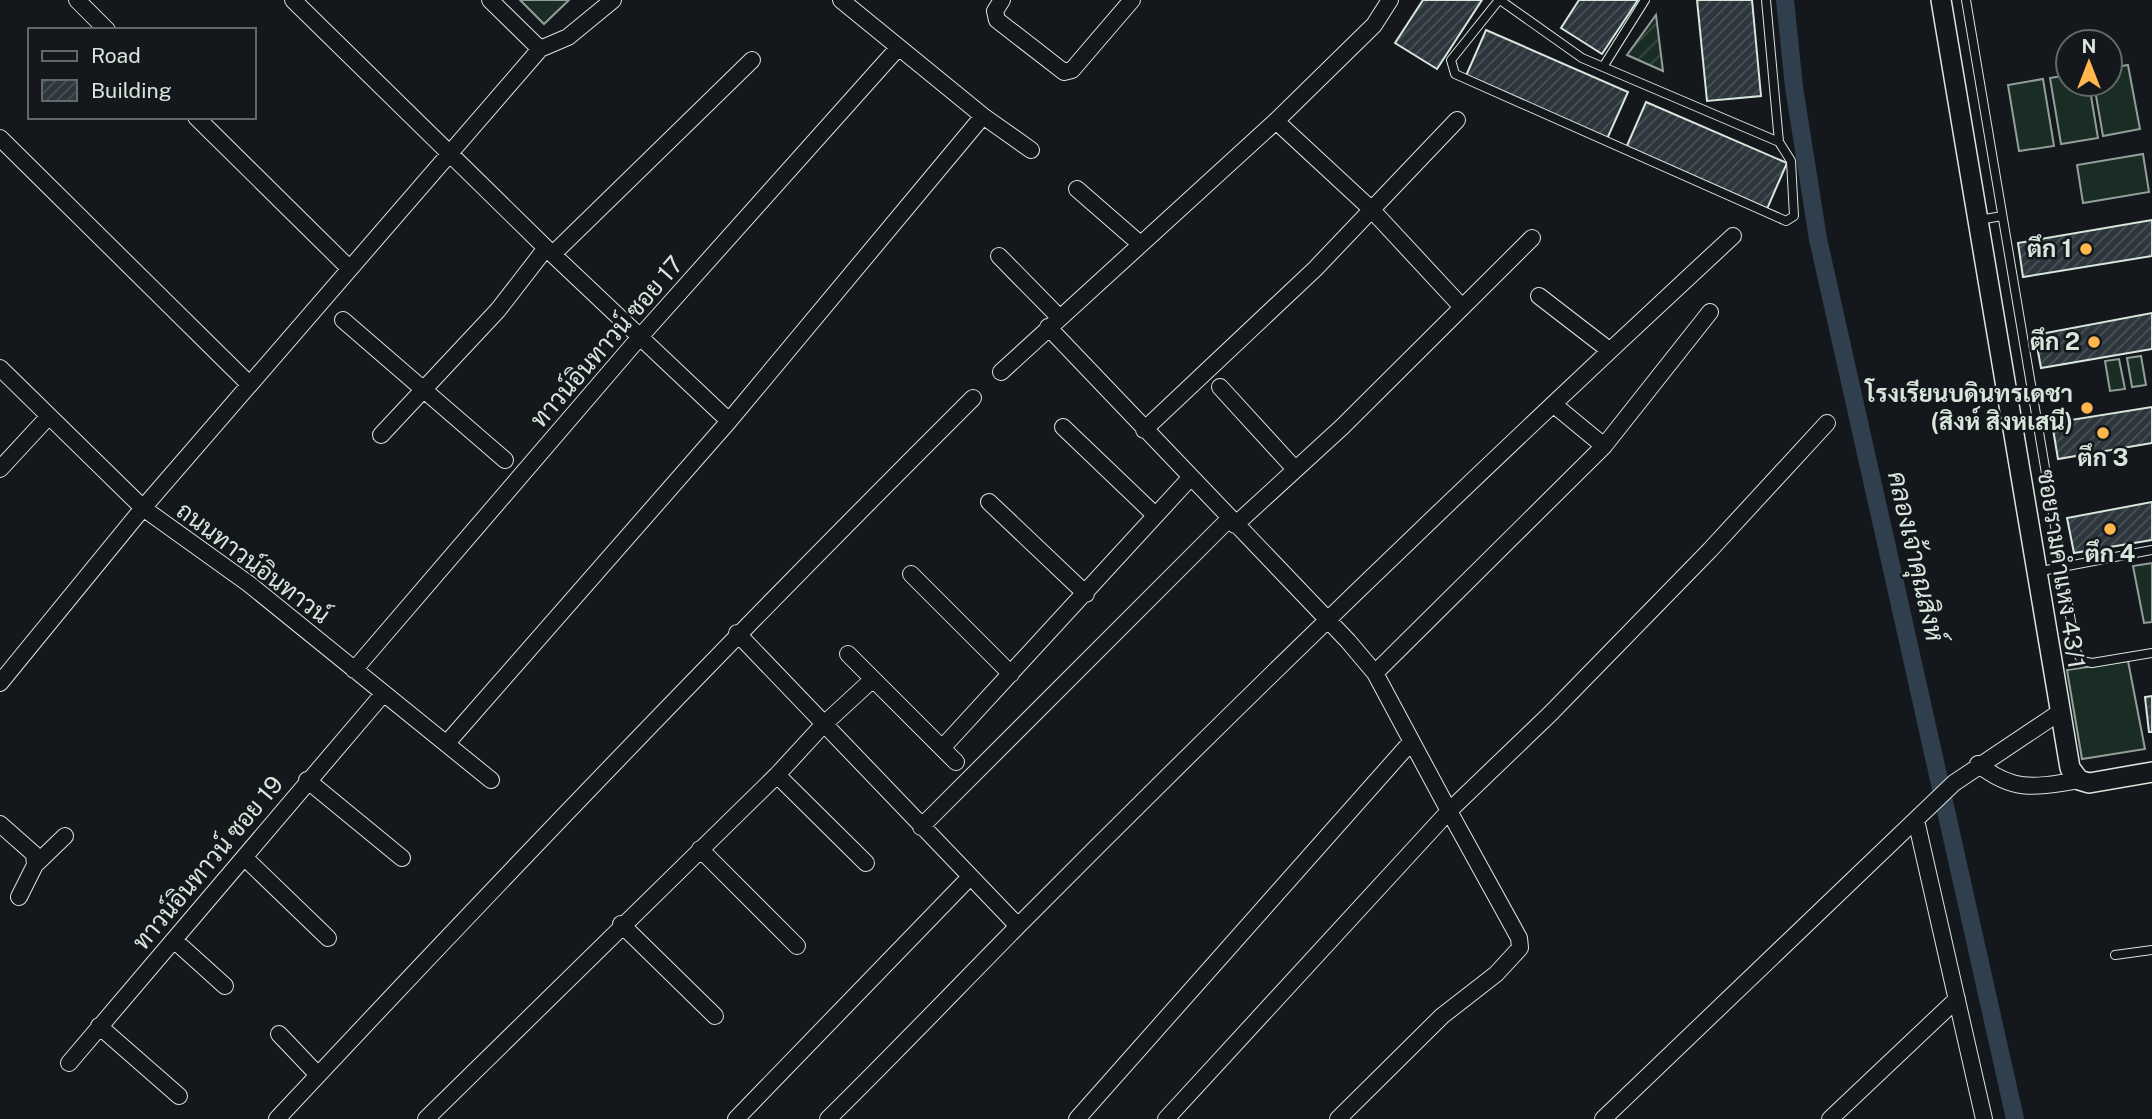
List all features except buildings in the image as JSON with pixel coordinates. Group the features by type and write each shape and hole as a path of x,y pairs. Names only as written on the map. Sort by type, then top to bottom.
{"street":[{"path":"77,0 105,28"},
{"path":"293,0 639,338 729,421"},
{"path":"491,0 540,49"},
{"path":"0,683 143,508 540,49 568,37 613,0"},
{"path":"841,0 983,116 1031,150"},
{"path":"1002,0 995,11 997,20 1058,69 1072,70 1132,0"},
{"path":"1001,372 1139,243 1276,121 1374,25 1390,0"},
{"name":"ซอยรามคำแหง 43/1","path":"1941,0 2060,712 2070,768 2079,780"},
{"name":"ทาวน์อินทาวน์ ซอย 17","path":"354,670 639,338 898,48"},
{"path":"381,435 498,310 549,251 752,60"},
{"path":"447,743 729,421 983,116"},
{"path":"198,119 349,268"},
{"path":"1144,430 1315,269 1457,120"},
{"path":"1276,121 1371,209 1462,307"},
{"path":"0,138 249,384"},
{"path":"1077,189 1139,243"},
{"path":"828,1119 1018,926 1328,621 1609,350 1733,236"},
{"path":"921,827 1232,522 1342,427 1532,238"},
{"path":"999,256 1144,430 1375,673 1519,938 1520,947 1496,974 1442,1016 1338,1119"},
{"path":"1539,296 1609,350"},
{"path":"1375,673 1604,446 1710,312"},
{"path":"343,320 505,460"},
{"name":"ถนนทาวน์อินทาวน์","path":"0,368 143,508 249,584 491,780"},
{"path":"1220,387 1295,469"},
{"path":"277,1119 737,633 973,398"},
{"path":"1553,404 1604,446"},
{"path":"0,469 49,415"},
{"path":"1166,1119 1449,811 1560,705 1827,423"},
{"path":"1063,428 1154,514"},
{"path":"943,747 1086,594 1154,514 1191,477"},
{"path":"989,502 1086,594"},
{"path":"911,575 1010,674"},
{"path":"737,633 1018,926"},
{"path":"848,654 956,762"},
{"path":"426,1119 621,924 777,775 823,725 873,679"},
{"name":"ทาวน์อินทาวน์ ซอย 19","path":"69,1063 245,858 307,780 383,694"},
{"path":"1603,1119 1954,783 1978,764 2060,712"},
{"path":"1077,1119 1411,742"},
{"path":"1978,764 2006,783 2025,787 2079,780 2104,782 2152,772"},
{"path":"777,775 866,863"},
{"path":"307,780 402,858"},
{"path":"1916,820 1984,1119"},
{"path":"0,824 34,853 35,865"},
{"path":"19,897 35,865 65,836"},
{"path":"700,849 797,946"},
{"path":"245,858 328,938"},
{"path":"736,1119 970,877"},
{"path":"621,924 715,1016"},
{"path":"174,940 225,986"},
{"path":"1830,1119 1957,999"},
{"path":"99,1026 179,1096"},
{"path":"279,1034 318,1075"}],"lane":[{"path":"1766,0 1779,142 1791,162 1794,216 1786,221 1455,74 1451,60 1499,0 1582,58 1779,142"},
{"path":"1603,67 1645,0"},
{"path":"1966,0 2076,651 2082,661 2092,663 2152,653"},
{"path":"1979,220 2002,216"},
{"path":"2036,572 2152,550"},
{"path":"2115,956 2152,950"}],"green space":[{"path":"520,0 569,0 544,24"},
{"path":"1656,15 1663,71 1627,55"},
{"path":"2128,65 2140,129 2103,136 2096,98 2124,98 2124,66"},
{"path":"2054,77 2054,98 2091,98 2098,138 2061,144 2050,78"},
{"path":"2043,79 2054,146 2019,151 2008,85"},
{"path":"2143,154 2149,192 2083,203 2077,165"},
{"path":"2141,356 2146,385 2132,387 2127,358"},
{"path":"2119,359 2125,389 2110,391 2105,361"},
{"path":"2152,563 2152,622 2144,623 2133,566"},
{"path":"2128,661 2145,749 2082,759 2067,670"}],"waterway":[{"name":"คลองเจ้าคุณสิงห์","path":"1785,0 1794,87 1818,239 2015,1119"}],"place":[{"name":"ตึก 1","path":"2086,249"},
{"name":"ตึก 2","path":"2094,342"},
{"name":"โรงเรียนบดินทรเดชา (สิงห์ สิงหเสนี)","path":"2087,408"},
{"name":"ตึก 3","path":"2103,433"},
{"name":"ตึก 4","path":"2110,529"}]}
